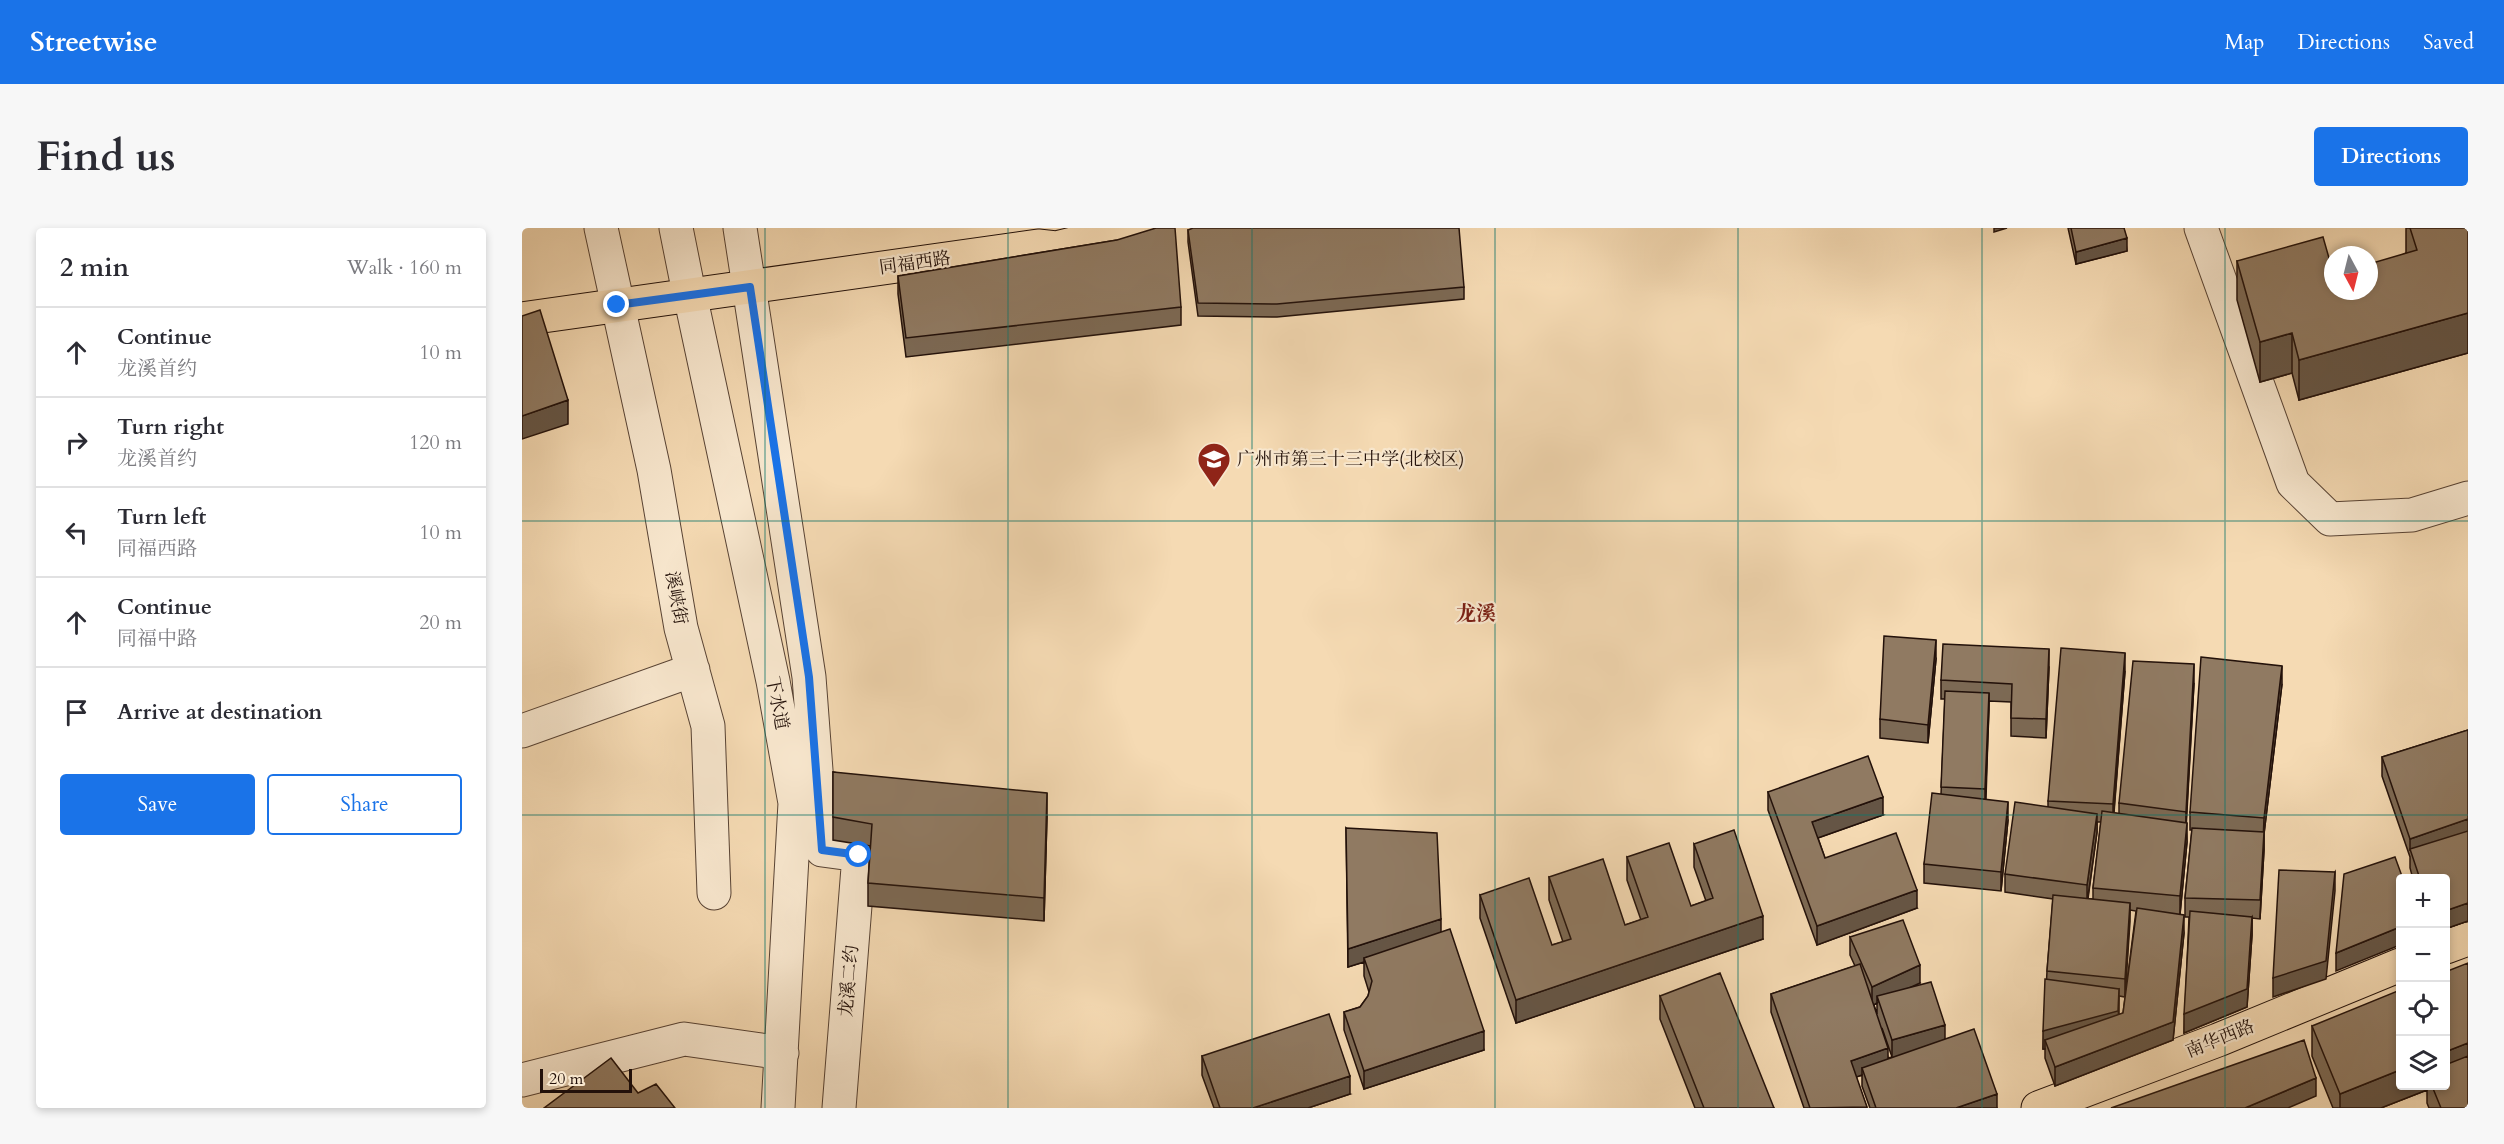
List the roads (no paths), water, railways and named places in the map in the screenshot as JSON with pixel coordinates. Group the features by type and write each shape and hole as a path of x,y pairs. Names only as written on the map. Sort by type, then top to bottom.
{"main road":[{"name":"同福西路","path":"522,318 1038,246 1056,248 1138,228"},
{"path":"2450,945 2468,939"},
{"name":"南华西路","path":"2038,1108 2218,1040 2396,967"}],"street":[{"name":"溪峡街","path":"601,228 654,470 681,628 708,726 714,893"},
{"name":"下水道","path":"676,228 773,681 795,803 778,1108"},
{"path":"740,228 750,287"},
{"path":"2201,228 2293,483 2330,519 2412,515 2468,498"},
{"name":"龙溪二约","path":"750,287 809,677 822,850 859,855 839,1108"},
{"path":"522,731 693,670"},
{"path":"522,1080 684,1039 782,1053"}],"place":[{"name":"广州市第三十三中学(北校区)","path":"1214,488"}],"district":[{"name":"龙溪","path":"1476,613"}]}
